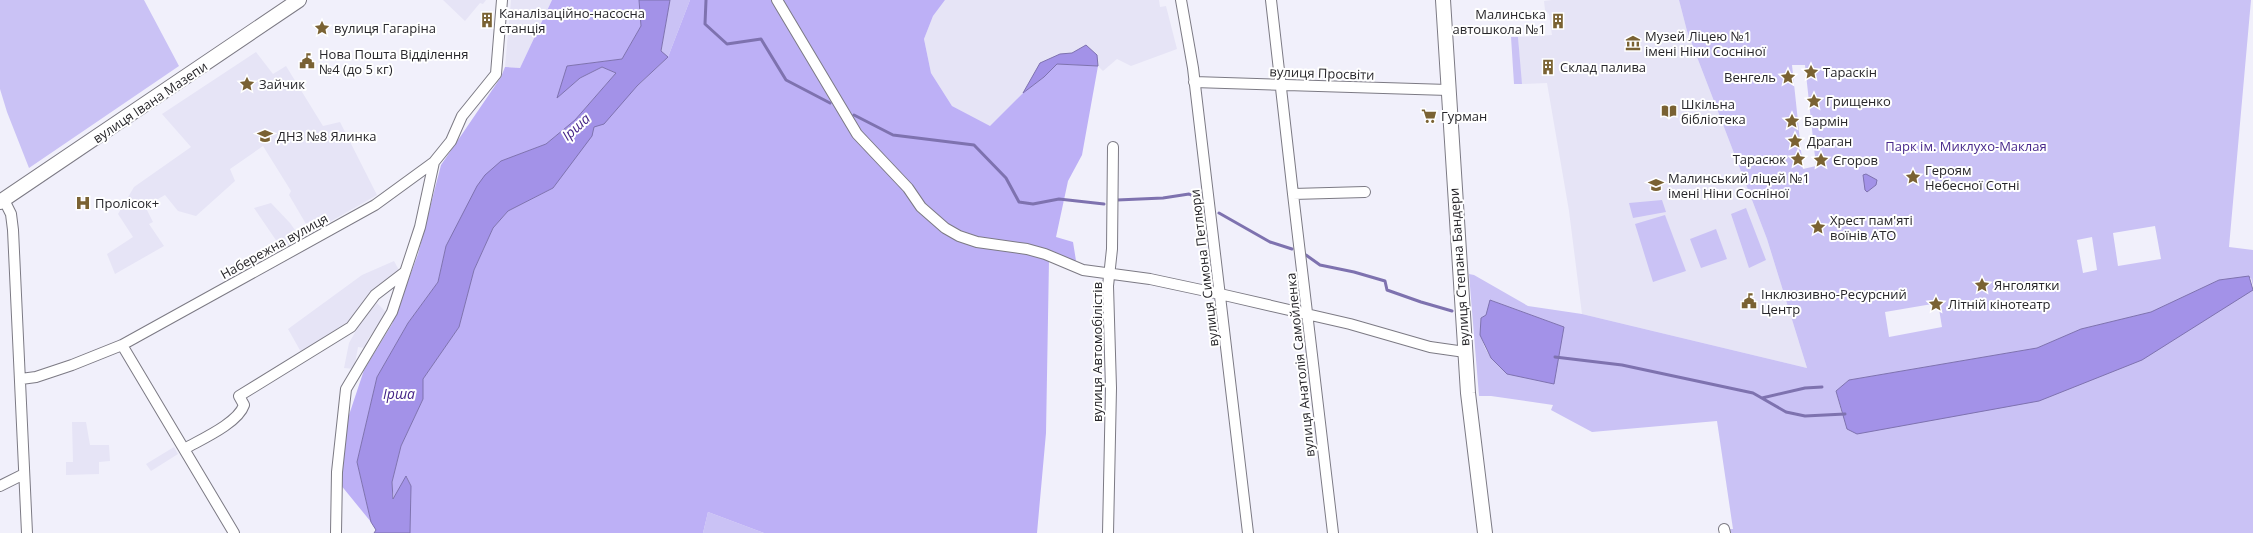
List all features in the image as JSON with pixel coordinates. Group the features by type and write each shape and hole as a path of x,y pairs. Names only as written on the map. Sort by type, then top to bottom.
{"street":[{"name":"вулиця Івана Мазепи","path":"1,199 299,0"},
{"name":"Набережна вулиця","path":"21,379 36,377 62,369 122,345 375,206 434,162 452,141 462,116 496,74 502,0"},
{"path":"777,0 857,134 937,222 952,233 971,241 1027,249 1052,256 1074,267 1150,279 1220,294 1308,316 1350,324 1430,347 1465,352"},
{"name":"вулиця Симона Петлюри","path":"1181,0 1190,49 1248,533"},
{"name":"вулиця Анатолія Самойленка","path":"1271,0 1333,533"},
{"name":"вулиця Степана Бандери","path":"1443,0 1465,352 1472,436 1485,533"},
{"name":"вулиця Просвіти","path":"1194,82 1280,86 1448,90"},
{"name":"вулиця Автомобілістів","path":"1108,533 1111,396 1108,286 1112,250 1113,146"},
{"name":"Набережна вулиця","path":"336,533 337,472 346,389 392,312 420,227 434,162"},
{"path":"1293,194 1365,192"},
{"path":"1,199 12,218 21,379 27,533"},
{"path":"186,448 222,427 242,412 244,405 239,396 351,327 375,295 405,272"},
{"path":"122,345 186,448 234,533"},
{"path":"0,486 24,474"}],"shaded area":[{"path":"443,0 486,0 483,4 480,3 465,21"},
{"path":"511,0 552,0 520,68 505,67"},
{"path":"552,0 639,0 641,26 622,59 567,66 558,97 580,78 602,67 616,73 575,120 546,144 501,161 446,246 438,282 408,323 377,377 357,462 371,522 340,484 345,427 364,370 392,324 418,254 441,165 501,77 505,67 520,68"},
{"path":"690,0 945,0 933,16 924,39 931,73 952,106 990,126 1023,93 1044,77 1057,64 1098,66 1082,155 1068,181 1056,237 1073,242 1077,267 1049,260 1046,433 1037,533 764,533 708,512 703,533 410,533 411,486 407,477 394,500 392,482 401,446 423,399 423,379 459,327 474,270 493,228 508,211 553,188 594,127 668,57"},
{"path":"945,0 1159,0 1160,7 1166,6 1177,49 1131,66 1117,59 1103,71 1098,66 1044,77 1023,93 990,127 952,106 931,73 924,39 933,16"},
{"name":"Малинський ліцей №1 імені Ніни Сосніної","path":"1679,0 1687,31 1767,239 1807,368 1582,314 1569,211 1547,83 1522,84 1521,80 1518,37 1552,35 1549,14 1545,10 1544,1"},
{"name":"ДНЗ №8 Ялинка","path":"256,52 273,74 286,66 323,126 340,122 377,195 282,249 254,208 271,203 295,230 306,224 289,195 291,191 263,146 230,169 235,181 196,216 178,211 165,195 151,203 153,206 147,210 153,222 149,224 164,246 115,274 107,254 133,237 118,214 134,187 191,147 162,114"},
{"path":"394,261 400,272 349,323 301,352 288,329 362,275"},
{"path":"377,303 387,313 368,339 365,348 358,347 354,369 344,368 349,343 361,322"},
{"path":"72,422 86,422 90,445 109,445 110,461 99,462 99,474 66,475 66,462 73,462"},
{"path":"174,447 178,454 151,471 146,464"}],"green space":[{"path":"0,0 144,0 179,66 29,168 7,112 0,89"},
{"path":"670,0 690,0 668,57 661,52"},
{"name":"Парк ім. Миклухо-Маклая","path":"1679,0 2251,0 2229,247 2253,250 2253,286 2251,278 2219,280 2151,312 2081,329 2037,348 1849,380 1836,391 1842,414 2253,289 2253,533 1724,533 1724,529 1733,529 1717,421 1592,432 1551,410 1553,405 1491,396 1479,396 1469,274 1474,275 1528,306 1582,314 1807,368 1767,239 1687,31","holes":["1792,65 1805,65 1816,166 1803,169","2155,226 2161,259 2118,266 2113,233","2092,237 2097,270 2083,273 2077,240","1491,300 1564,327 1507,374 1486,350 1483,343 1481,318 1486,315","1938,303 1942,327 1889,337 1885,312"]},
{"path":"1511,37 1518,37 1522,84 1514,84"},
{"path":"1662,200 1666,212 1633,218 1629,203"},
{"path":"1746,208 1766,260 1749,268 1731,214"},
{"path":"1665,215 1686,271 1653,282 1635,224"},
{"path":"1716,229 1727,259 1701,268 1690,239"},
{"path":"708,512 764,533 703,533"}],"water":[{"name":"Ірша","path":"639,0 670,0 661,51 668,57 637,86 604,124 594,127 592,136 553,188 508,211 493,228 474,270 459,327 423,379 423,399 401,446 392,482 393,499 406,476 411,486 410,533 374,533 376,530 371,522 357,462 377,377 408,323 438,282 446,246 477,186 485,175 501,161 546,144 575,120 616,73 602,67 580,78 557,98 567,66 622,59 641,26"},
{"path":"1086,45 1097,55 1098,66 1057,64 1044,77 1023,93 1040,63 1060,54 1072,53"},
{"path":"1866,174 1877,180 1876,185 1867,192 1865,190 1863,175"},
{"path":"2249,276 2253,290 2142,360 2039,401 1857,434 1847,429 1836,391 1849,380 2037,348 2081,329 2151,312 2219,280"},
{"path":"1490,300 1564,327 1554,384 1507,374 1491,358 1480,335 1481,318 1486,315"}],"waterway":[{"path":"706,0 705,24 727,44 761,39 786,80 830,103"},
{"path":"854,115 893,135 974,145 1006,178 1019,202 1033,204 1059,199 1104,204"},
{"path":"1117,200 1163,198 1189,194 1199,199"},
{"path":"1219,213 1270,242 1292,249"},
{"path":"1306,255 1320,265 1354,272 1385,281 1387,290 1452,311"},
{"path":"1555,357 1622,365 1753,393 1786,412 1805,416 1845,414"},
{"path":"1762,398 1805,388 1822,387"}],"place":[{"name":"Каналізаційно-насосна станція","path":"487,20"},
{"name":"Малинська автошкола №1","path":"1558,21"},
{"name":"вулиця Гагаріна","path":"322,28"},
{"name":"Музей Ліцею №1 імені Ніни Сосніної","path":"1633,43"},
{"name":"Нова Пошта Відділення №4 (до 5 кг)","path":"307,61"},
{"name":"Склад палива","path":"1548,67"},
{"name":"Тараскін","path":"1811,72"},
{"name":"Венгель","path":"1788,77"},
{"name":"Зайчик","path":"247,84"},
{"name":"Грищенко","path":"1814,101"},
{"name":"Шкільна бібліотека","path":"1669,111"},
{"name":"Гурман","path":"1429,116"},
{"name":"Бармін","path":"1792,121"},
{"name":"ДНЗ №8 Ялинка","path":"265,136"},
{"name":"Драган","path":"1795,141"},
{"name":"Тарасюк","path":"1798,159"},
{"name":"Єгоров","path":"1821,160"},
{"name":"Героям Небесної Сотні","path":"1913,177"},
{"name":"Малинський ліцей №1 імені Ніни Сосніної","path":"1656,185"},
{"name":"Пролісок+","path":"83,203"},
{"name":"Хрест пам'яті воїнів АТО","path":"1818,227"},
{"name":"Янголятки","path":"1982,285"},
{"name":"Інклюзивно-Ресурсний Центр","path":"1749,301"},
{"name":"Літній кінотеатр","path":"1936,304"}]}
